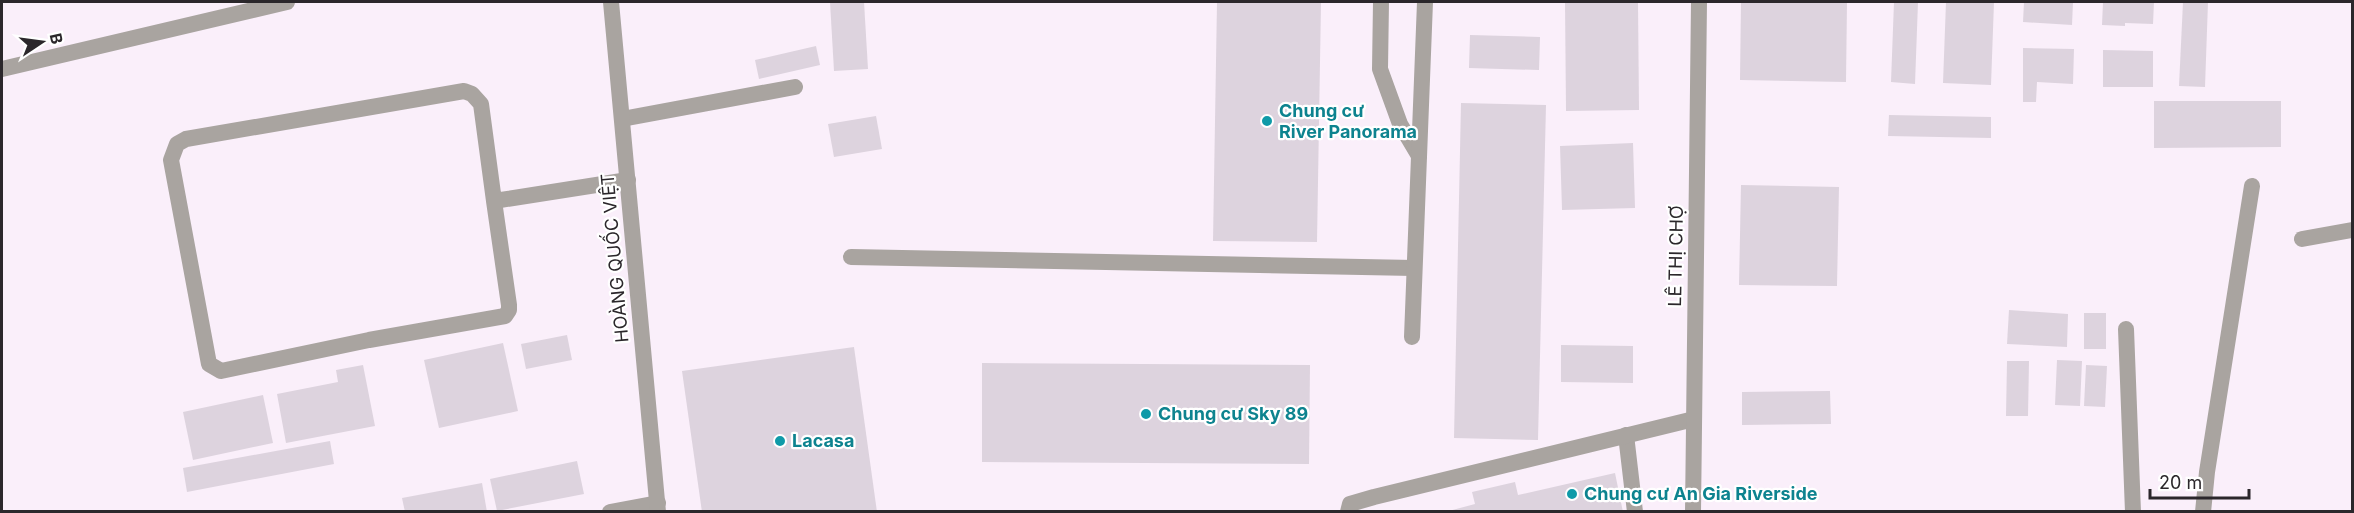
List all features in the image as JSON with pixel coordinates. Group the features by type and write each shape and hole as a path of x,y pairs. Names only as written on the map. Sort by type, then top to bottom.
{"street":[{"path":"2,69 287,2"},
{"name":"HOÀNG QUỐC VIỆT","path":"611,2 658,507"},
{"path":"1381,2 1380,69 1400,124 1419,156"},
{"path":"1412,337 1425,2"},
{"name":"LÊ THỊ CHỢ","path":"1693,512 1698,2"},
{"path":"622,119 795,87"},
{"path":"464,91 472,94 481,104 494,201 509,305 505,316 369,340 221,371 209,364 171,160 177,144 186,139 464,91"},
{"path":"494,201 628,180"},
{"path":"2203,512 2207,472 2252,186"},
{"path":"2302,239 2352,230"},
{"path":"851,257 1414,268"},
{"path":"2126,329 2133,512"},
{"path":"1348,512 1350,504 1374,497 1694,420"},
{"path":"1626,435 1635,512"},
{"path":"610,512 658,507"}],"building":[{"path":"830,2 864,2 868,69 834,71"},
{"name":"Chung cư River Panorama","path":"1217,2 1321,2 1317,242 1213,241"},
{"path":"1565,2 1638,2 1639,110 1566,111"},
{"path":"1741,2 1847,2 1846,82 1740,80"},
{"path":"1894,2 1918,2 1915,84 1891,82"},
{"path":"1946,2 1994,2 1991,85 1943,83"},
{"path":"2024,2 2073,2 2072,25 2023,22"},
{"path":"2103,2 2154,2 2153,24 2102,25"},
{"path":"2183,2 2208,2 2205,87 2179,86"},
{"path":"1470,35 1540,37 1539,70 1469,68"},
{"path":"816,46 820,65 759,79 755,60"},
{"path":"2023,48 2074,49 2073,84 2037,82 2036,102 2023,102"},
{"path":"2103,50 2153,51 2153,87 2103,87"},
{"path":"2154,101 2281,101 2281,147 2154,148"},
{"path":"1461,103 1546,105 1538,440 1454,438"},
{"path":"1889,115 1991,117 1991,138 1888,136"},
{"path":"876,116 882,149 834,157 828,124"},
{"path":"1633,143 1635,208 1562,210 1560,146"},
{"path":"1741,185 1839,187 1837,286 1739,285"},
{"path":"2009,310 2068,314 2067,347 2007,344"},
{"path":"2084,313 2106,313 2106,349 2084,349"},
{"path":"567,335 572,360 526,369 521,344"},
{"path":"503,343 518,411 439,428 424,360"},
{"path":"1561,345 1633,346 1633,383 1561,382"},
{"name":"Lacasa","path":"854,347 877,512 702,512 682,371"},
{"path":"2057,360 2082,361 2080,406 2055,405"},
{"path":"2007,361 2029,361 2028,416 2006,416"},
{"name":"Chung cư Sky 89","path":"982,363 1310,365 1309,464 982,462"},
{"path":"363,365 375,426 286,443 277,394 338,382 336,370"},
{"path":"2086,365 2107,366 2105,407 2084,406"},
{"path":"1830,391 1831,424 1742,425 1742,392"},
{"path":"263,395 273,443 193,460 183,412"},
{"path":"330,441 334,464 187,492 183,468"},
{"path":"577,461 584,494 497,511 490,479"},
{"name":"Chung cư An Gia Riverside","path":"1615,473 1623,512 1445,512 1475,504 1472,492 1515,482 1518,495"},
{"path":"482,483 487,512 405,512 402,498"}],"place":[{"name":"Chung cư River Panorama","path":"1267,121"},
{"name":"Chung cư Sky 89","path":"1146,414"},
{"name":"Lacasa","path":"780,441"},
{"name":"Chung cư An Gia Riverside","path":"1572,494"}]}
